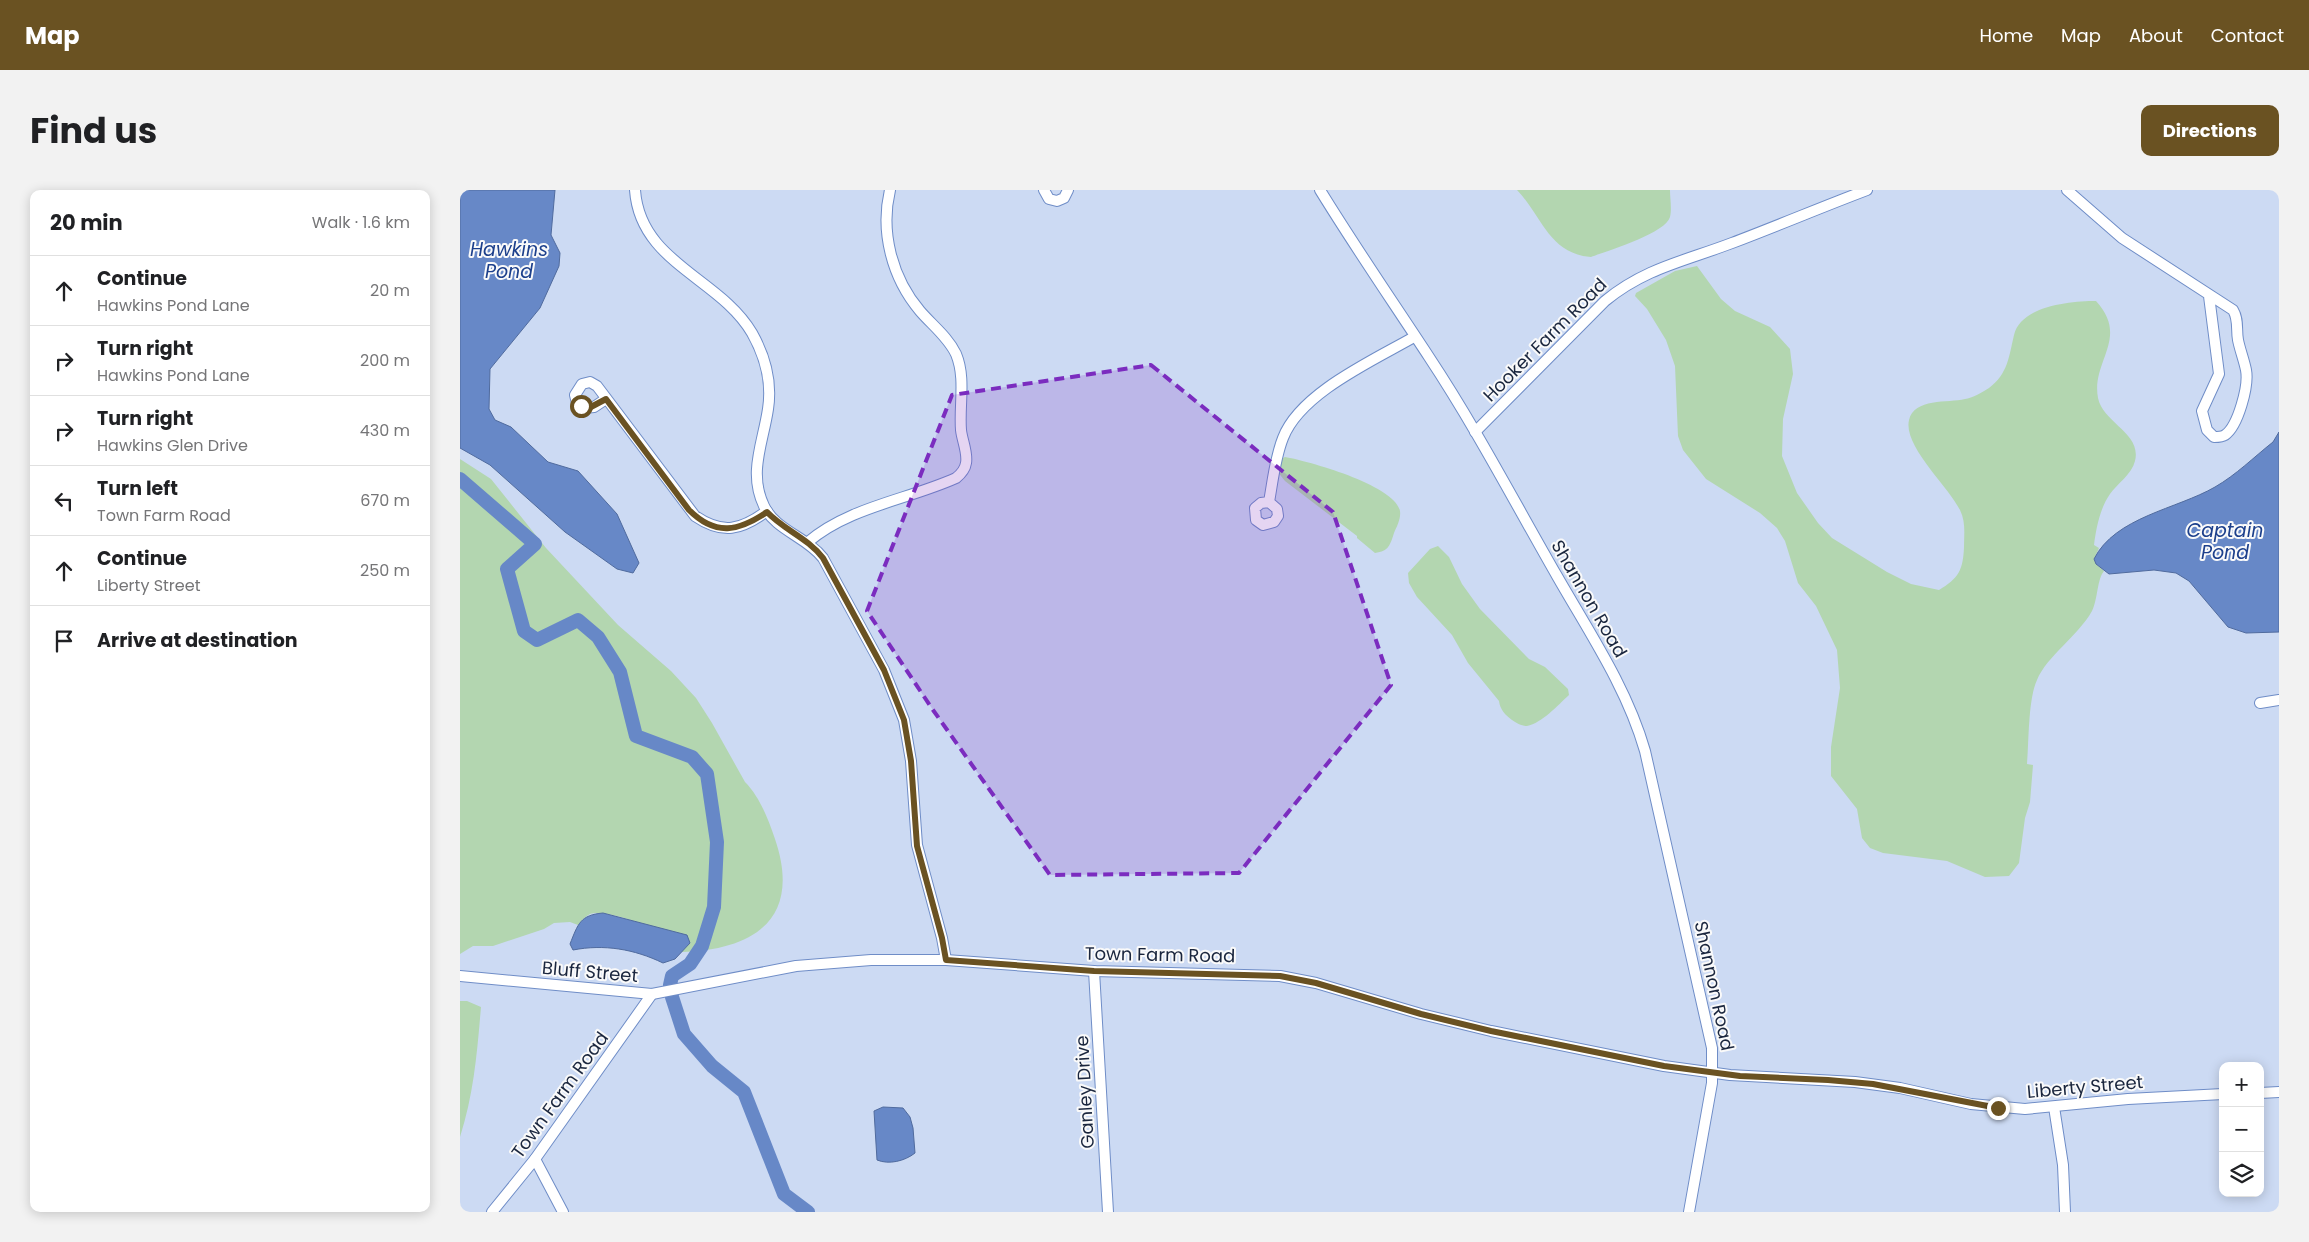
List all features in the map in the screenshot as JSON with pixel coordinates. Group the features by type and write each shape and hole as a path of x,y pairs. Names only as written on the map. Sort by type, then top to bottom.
{"street":[{"path":"635,190 640,215 651,236 664,251 741,318 760,349 767,374 769,401 755,474 761,499 767,512 782,525 808,542 819,552 827,564 884,670 900,708 907,733 911,761 917,846 942,938 946,960"},
{"path":"808,542 831,526 852,515 939,486 956,478 963,472 967,462 961,428 962,389 959,364 948,341 915,305 899,279 888,240 887,211 890,190"},
{"path":"1044,190 1049,199 1057,201 1064,198 1068,190"},
{"name":"Shannon Road","path":"1320,190 1414,337 1429,357 1475,432 1609,668 1634,716 1645,751 1712,1048 1713,1073 1689,1212"},
{"name":"Hooker Farm Road","path":"1475,432 1605,301 1626,284 1662,267 1732,243 1855,192 1867,190"},
{"path":"2068,190 2122,238 2202,288 2209,296 2227,304 2237,318 2237,338 2246,370 2246,389 2235,422 2230,431 2223,437 2214,437 2207,430 2202,411 2219,374 2209,296"},
{"path":"1269,502 1283,436 1299,412 1334,384 1414,337"},
{"path":"606,399 695,516 713,526 734,528 750,522 767,512"},
{"path":"2260,703 2279,700"},
{"name":"Town Farm Road","path":"717,981 814,964 946,960 1094,971 1280,976 1316,983 1421,1014 1491,1031 1664,1066 1713,1073"},
{"name":"Ganley Drive","path":"1094,971 1108,1212"},
{"name":"Bluff Street","path":"460,976 652,994 717,981"},
{"name":"Town Farm Road","path":"498,1210 652,994"},
{"name":"Liberty Street","path":"1713,1073 1864,1083 1998,1108 2054,1108 2128,1099 2219,1094"},
{"path":"2264,1093 2279,1092"},
{"path":"2054,1108 2064,1165 2066,1212"},
{"path":"535,1159 563,1212"}],"highlighted area":[{"path":"1151,365 1333,512 1391,685 1239,873 1050,875 933,710 867,611 952,395"}],"green space":[{"path":"1517,190 1670,190 1671,214 1666,223 1647,235 1591,257 1565,249 1556,241"},
{"path":"1697,266 1721,299 1735,311 1770,327 1790,349 1793,374 1783,419 1782,456 1797,493 1818,523 1832,538 1887,572 1911,584 1939,590 1959,573 1961,568 1964,524 1960,510 1954,500 1919,454 1913,442 1909,430 1909,420 1912,413 1924,405 1968,398 1989,388 2004,371 2018,325 2036,311 2060,304 2096,301 2106,314 2110,327 2110,338 2097,385 2098,398 2101,407 2128,435 2133,443 2136,451 2135,461 2131,470 2113,490 2099,519 2094,545 2099,548 2094,559 2096,564 2104,571 2100,579 2092,611 2079,629 2048,663 2034,688 2030,709 2027,764 2033,765 2030,802 2025,818 2019,863 2009,876 1985,877 1947,861 1883,853 1870,848 1862,838 1857,809 1831,776 1831,747 1840,688 1837,650 1816,606 1798,583 1785,541 1777,528 1760,513 1706,479 1683,450 1678,436 1675,366 1666,340 1647,309 1635,296 1636,293 1675,271"},
{"path":"1285,457 1312,463 1349,476 1383,492 1395,501 1400,511 1400,517 1388,547 1383,551 1375,553 1357,536 1285,481 1277,471 1277,461"},
{"path":"460,459 491,479 546,548 618,625 671,671 696,698 712,723 745,782 755,794 763,809 775,839 782,866 782,890 777,909 766,924 750,936 731,945 707,950 681,952 690,943 624,918 599,913 588,915 578,925 570,922 554,923 544,929 493,946 473,946 460,954"},
{"path":"1438,546 1449,557 1462,584 1480,609 1529,659 1545,667 1568,689 1569,695 1550,713 1533,724 1521,725 1507,716 1499,701 1468,663 1452,635 1417,597 1409,583 1408,573 1430,549"},
{"path":"460,1001 467,1001 481,1007 472,1089 460,1137"}],"water":[{"name":"Hawkins Pond","path":"460,190 555,190 551,235 560,253 559,266 540,308 490,369 489,409 495,420 511,427 548,462 578,471 617,514 639,563 633,573 617,569 565,532 490,465 460,448"},
{"name":"Captain Pond","path":"2279,432 2279,632 2246,633 2228,627 2189,581 2176,573 2154,570 2109,574 2096,564 2094,559 2116,533 2148,516 2215,487 2273,442"},
{"path":"603,913 687,935 690,943 675,959 663,963 641,954 619,949 585,948 573,950 570,944 581,922 589,916"},
{"path":"883,1107 903,1108 910,1117 915,1153 907,1158 892,1162 877,1160 874,1111"}],"waterway":[{"path":"460,479 535,544 507,569 524,631 537,640 578,620 598,637 620,672 636,736 692,757 707,774 717,842 714,907 702,946 690,964 672,976 670,985 672,997 684,1034 712,1066 744,1092 784,1194 808,1212"}],"route":[{"path":"581,406 585,408 594,407 606,399 689,510 704,522 724,529 734,528 742,526 767,512 782,525 808,542 827,564 884,670 904,720 911,761 917,846 942,938 946,960 1094,971 1244,973 1280,976 1316,983 1386,1005 1491,1031 1613,1054 1664,1066 1740,1076 1873,1084 1998,1108"}]}
